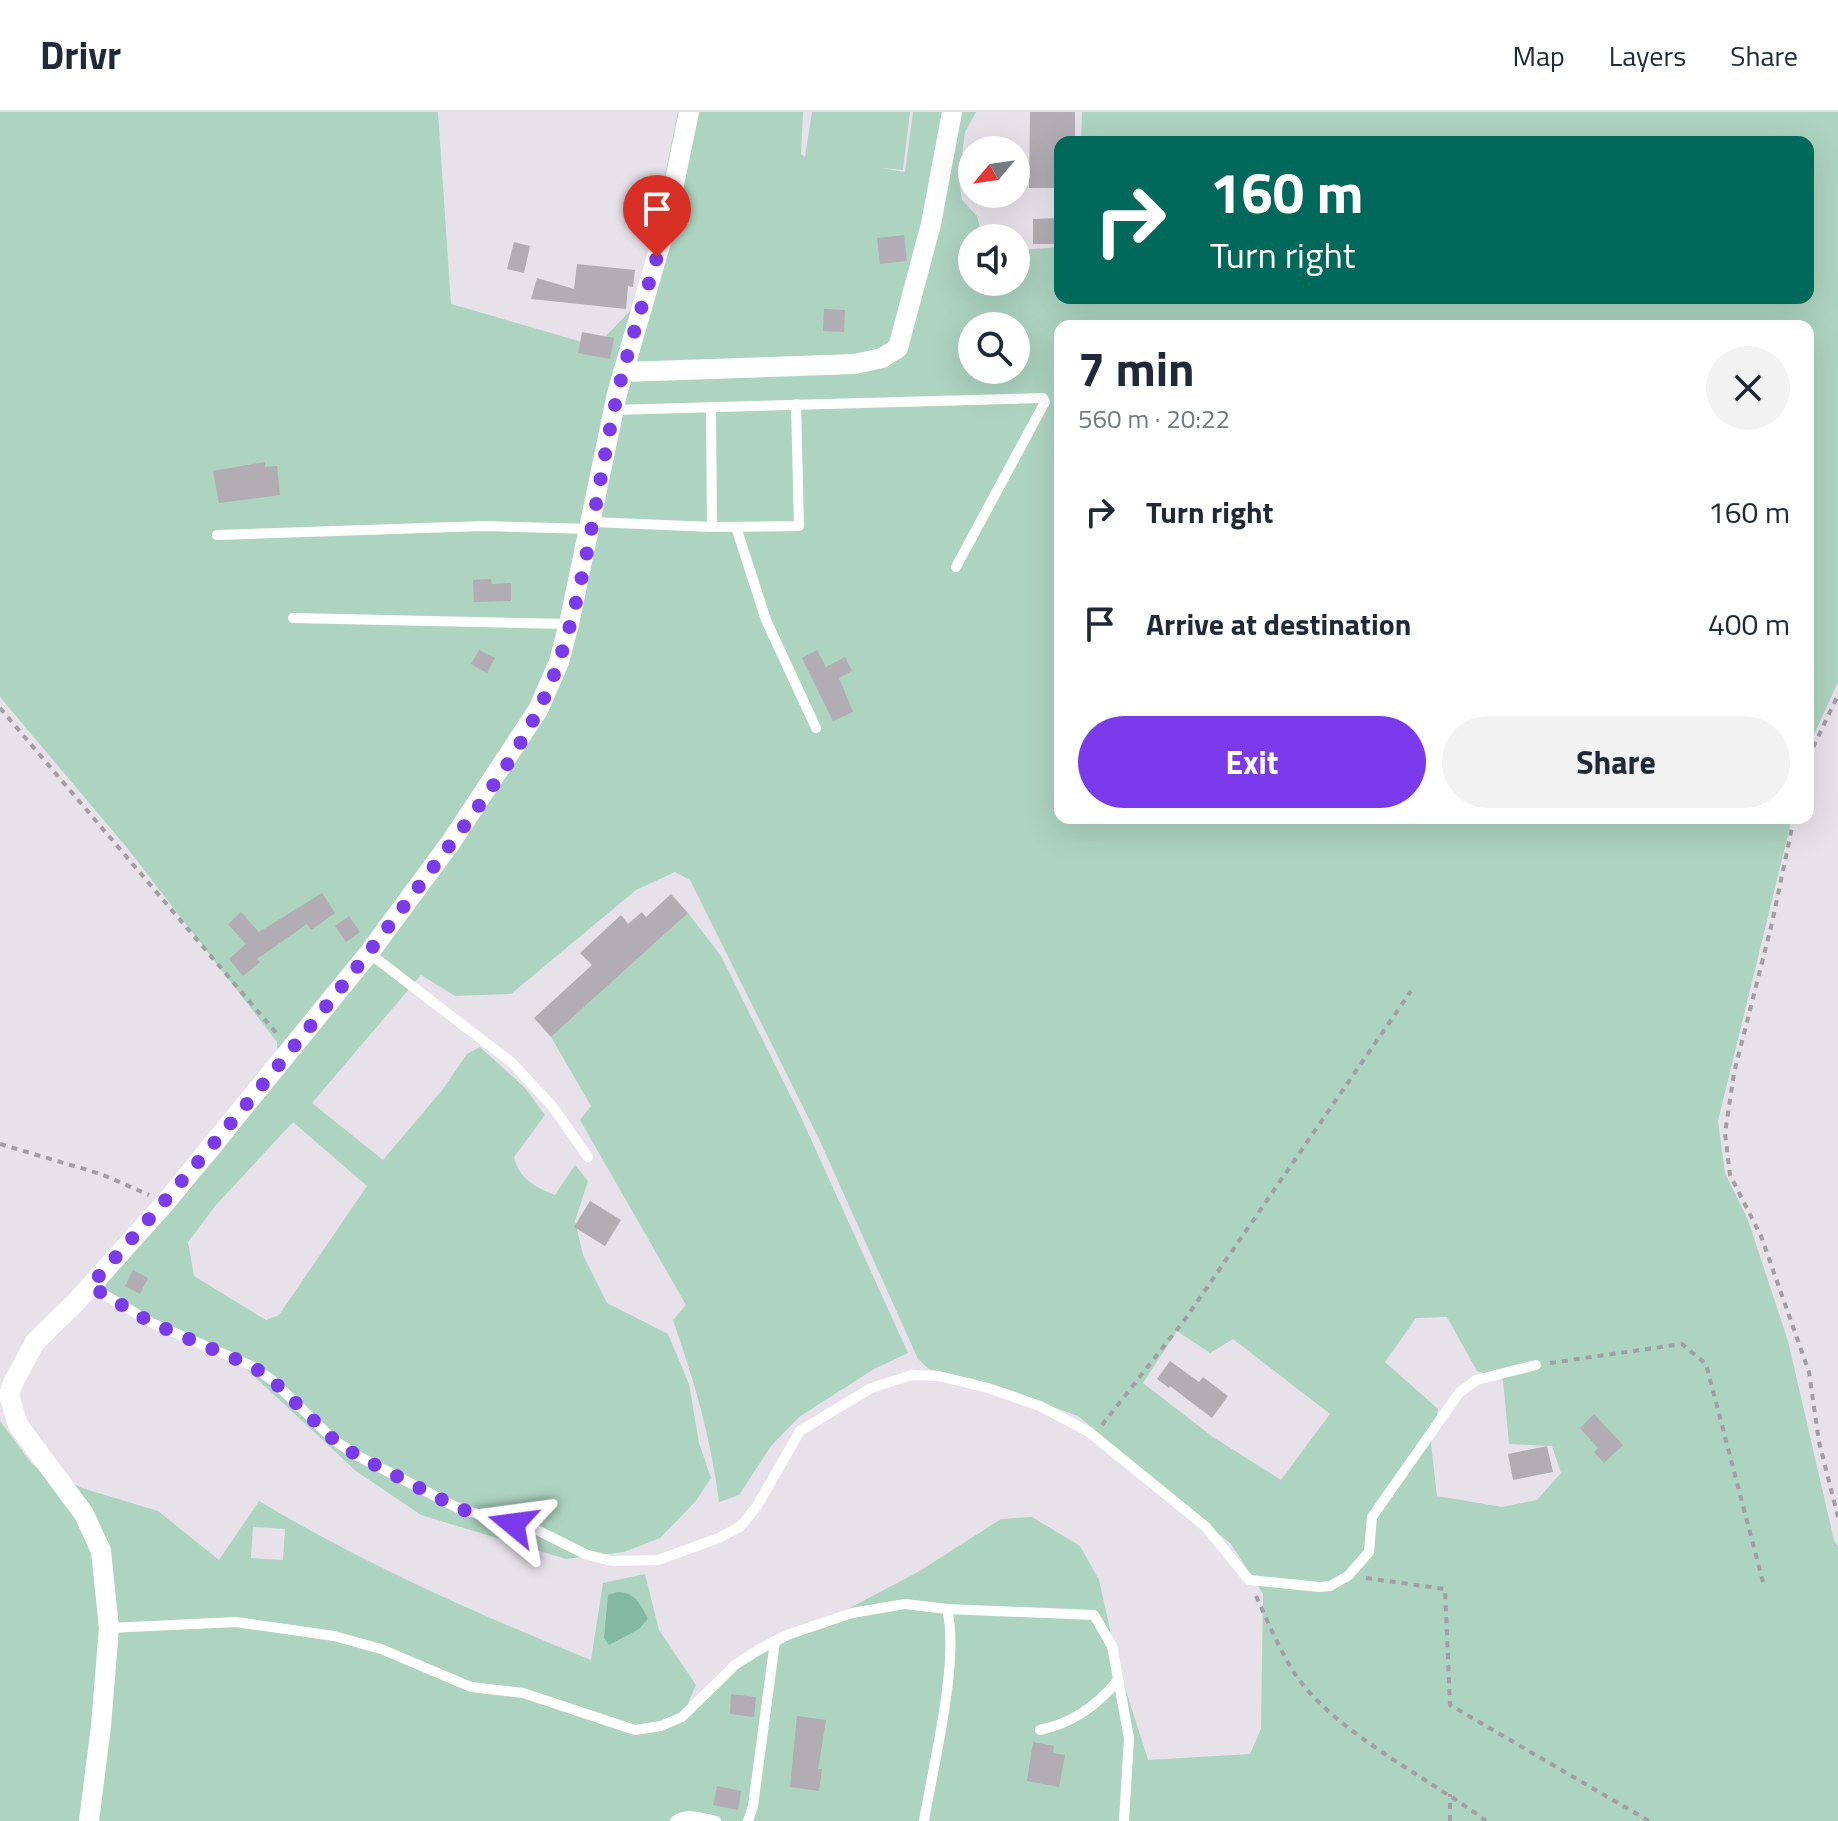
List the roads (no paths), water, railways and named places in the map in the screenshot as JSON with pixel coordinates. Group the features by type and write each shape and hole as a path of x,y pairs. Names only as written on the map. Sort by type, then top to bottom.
{"street":[{"path":"89,1821 109,1628 101,1551 84,1514 18,1425 5,1394 35,1342 166,1202 369,953 506,763 538,710 559,662 569,624 614,410 665,228 689,112"},
{"path":"623,372 855,364 882,358 898,348 931,224 952,112"}],"lane":[{"path":"614,410 1043,398 1045,402 956,567"},
{"path":"217,535 484,526 799,526 796,404"},
{"path":"711,407 712,527"},
{"path":"736,527 766,620 816,728"},
{"path":"293,618 569,624"},
{"path":"369,953 511,1062 552,1106 588,1157"},
{"path":"90,1286 152,1323 252,1366 272,1380 334,1440 356,1455 460,1509 539,1531 585,1554 635,1563 658,1560 719,1538 741,1526 765,1494 800,1431 871,1388 896,1378 938,1376 963,1380 1040,1406 1089,1432 1206,1527 1249,1580 1330,1586 1348,1576 1369,1552 1372,1517 1459,1393 1476,1380 1536,1365"},
{"path":"109,1628 236,1622 334,1636 381,1649 471,1687 523,1693 635,1730 661,1726 682,1717 735,1665 775,1641 852,1613 905,1604 947,1609 1094,1615 1112,1646 1131,1758 1124,1821"},
{"path":"924,1821 951,1653 947,1609"},
{"path":"748,1821 753,1806 775,1641"},
{"path":"1040,1730 1058,1727 1080,1715 1101,1701 1117,1681"},
{"path":"675,1821 682,1817 716,1821"}]}
